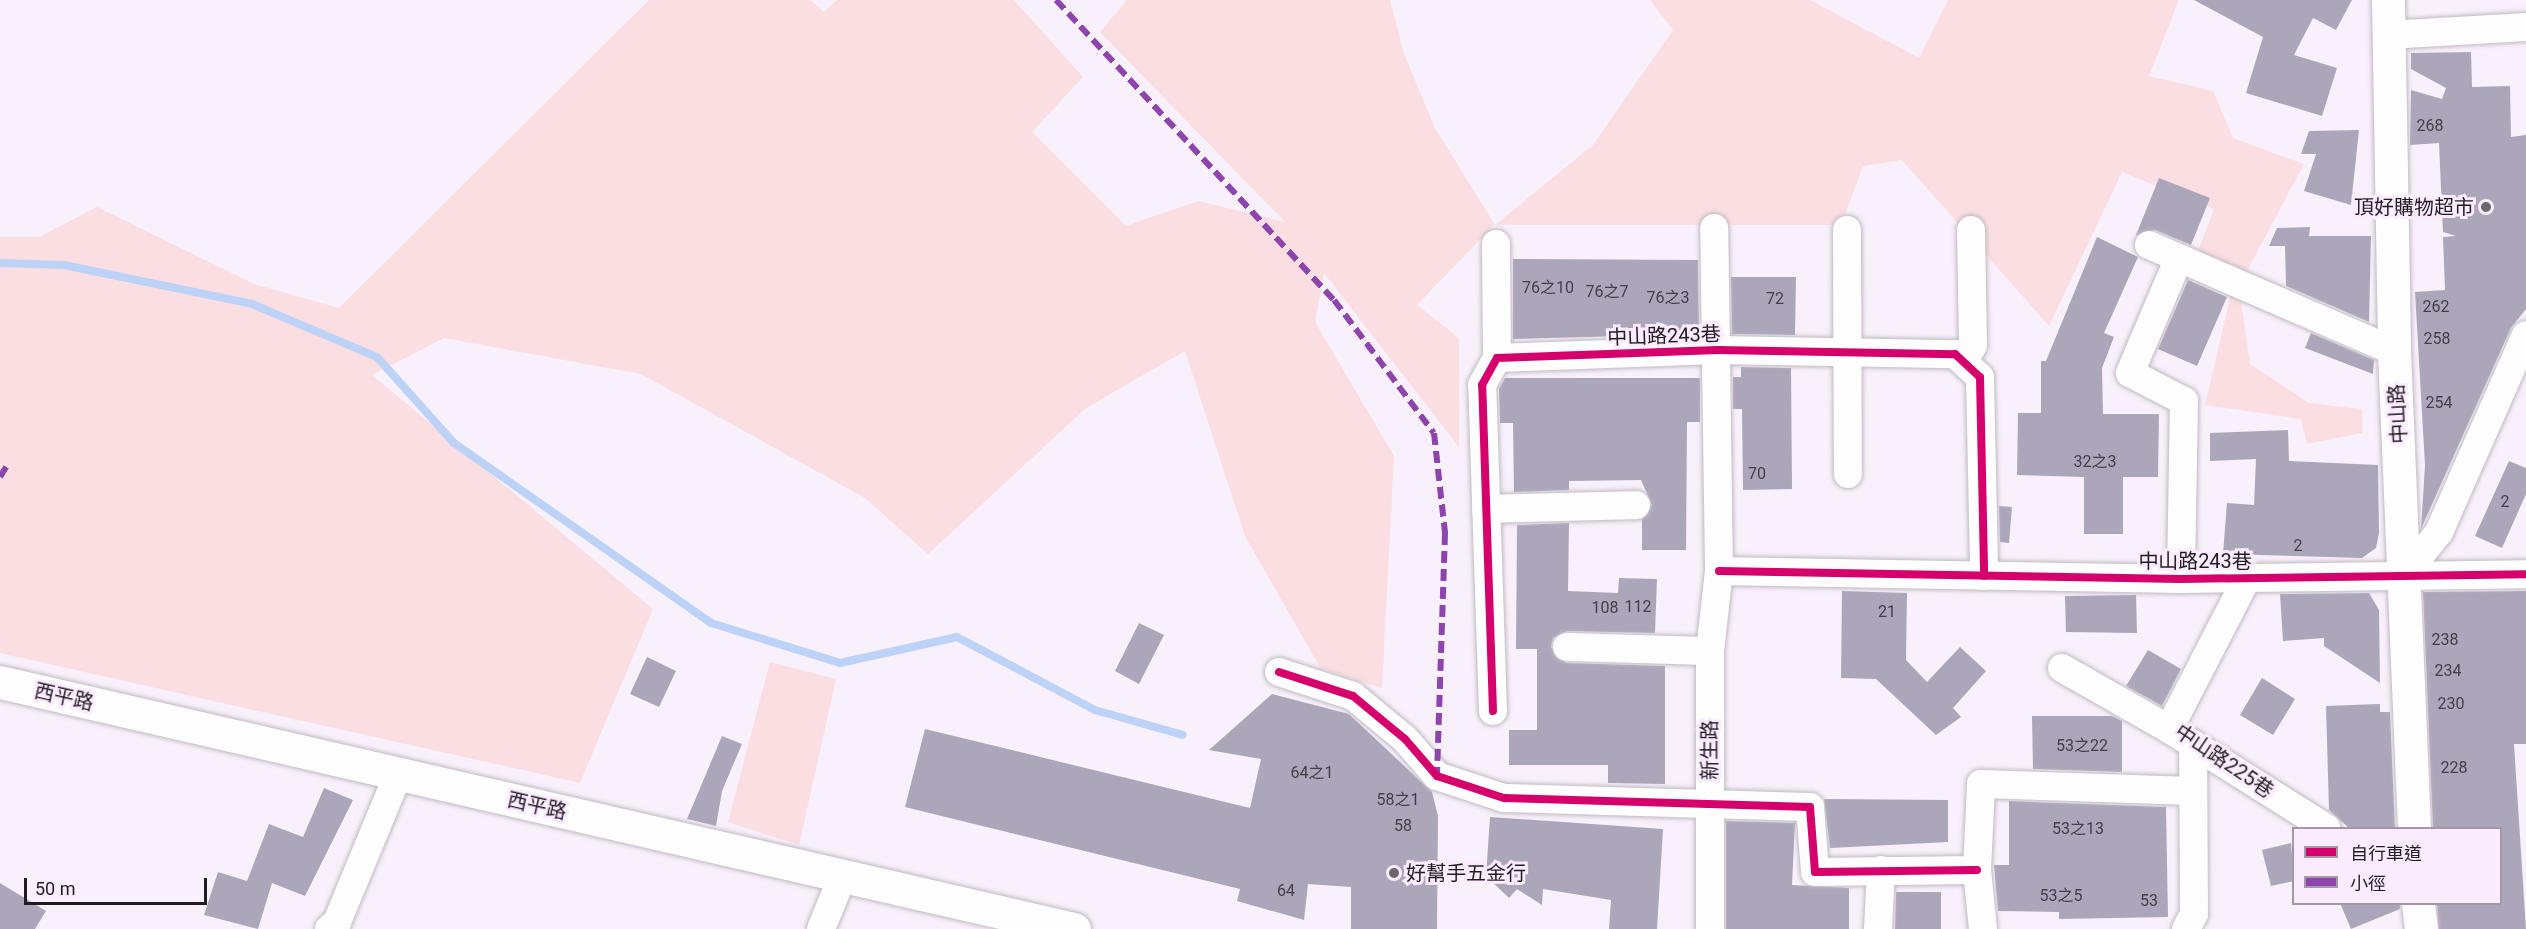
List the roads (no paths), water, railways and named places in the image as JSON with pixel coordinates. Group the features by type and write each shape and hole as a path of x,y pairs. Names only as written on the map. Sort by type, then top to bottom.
{"main road":[{"name":"中山路","path":"2388,0 2394,351 2406,573 2414,827"},
{"name":"西平路","path":"0,682 1074,929"},
{"path":"2418,905 2421,929"}],"street":[{"path":"2388,35 2526,27"},
{"name":"中山路243巷","path":"1714,228 1718,350 1719,571 2181,579 2406,573 2526,574"},
{"path":"1847,230 1848,474"},
{"path":"1971,230 1973,345 1965,359 1980,377 1984,576"},
{"path":"1493,711 1482,385 1497,358 1496,244"},
{"path":"2149,245 2394,351"},
{"path":"2173,272 2130,374 2184,401 2181,579"},
{"path":"2406,573 2439,532 2526,335"},
{"name":"中山路243巷","path":"1497,358 1718,350 1944,351 1965,359"},
{"path":"1486,509 1636,506"},
{"name":"新生路","path":"1710,929 1710,651 1719,571"},
{"name":"中山路225巷","path":"2247,578 2169,729 2324,827"},
{"path":"1566,647 1710,651"},
{"path":"2062,668 2169,729"},
{"path":"1279,672 1353,696 1406,739 1437,776 1504,798 1810,807 1815,872 1977,870"},
{"path":"2186,929 2194,914 2193,744"},
{"path":"329,929 337,921 398,775"},
{"path":"1983,929 1977,870 1981,784 2193,791"},
{"path":"1878,929 1881,870"},
{"path":"821,929 843,875"}],"waterway":[{"path":"0,263 64,265 252,304 377,357 454,443 711,623 840,663 957,637 1095,710 1183,735"}],"place":[{"name":"頂好購物超市","path":"2486,207"},
{"name":"好幫手五金行","path":"1394,873"}]}
